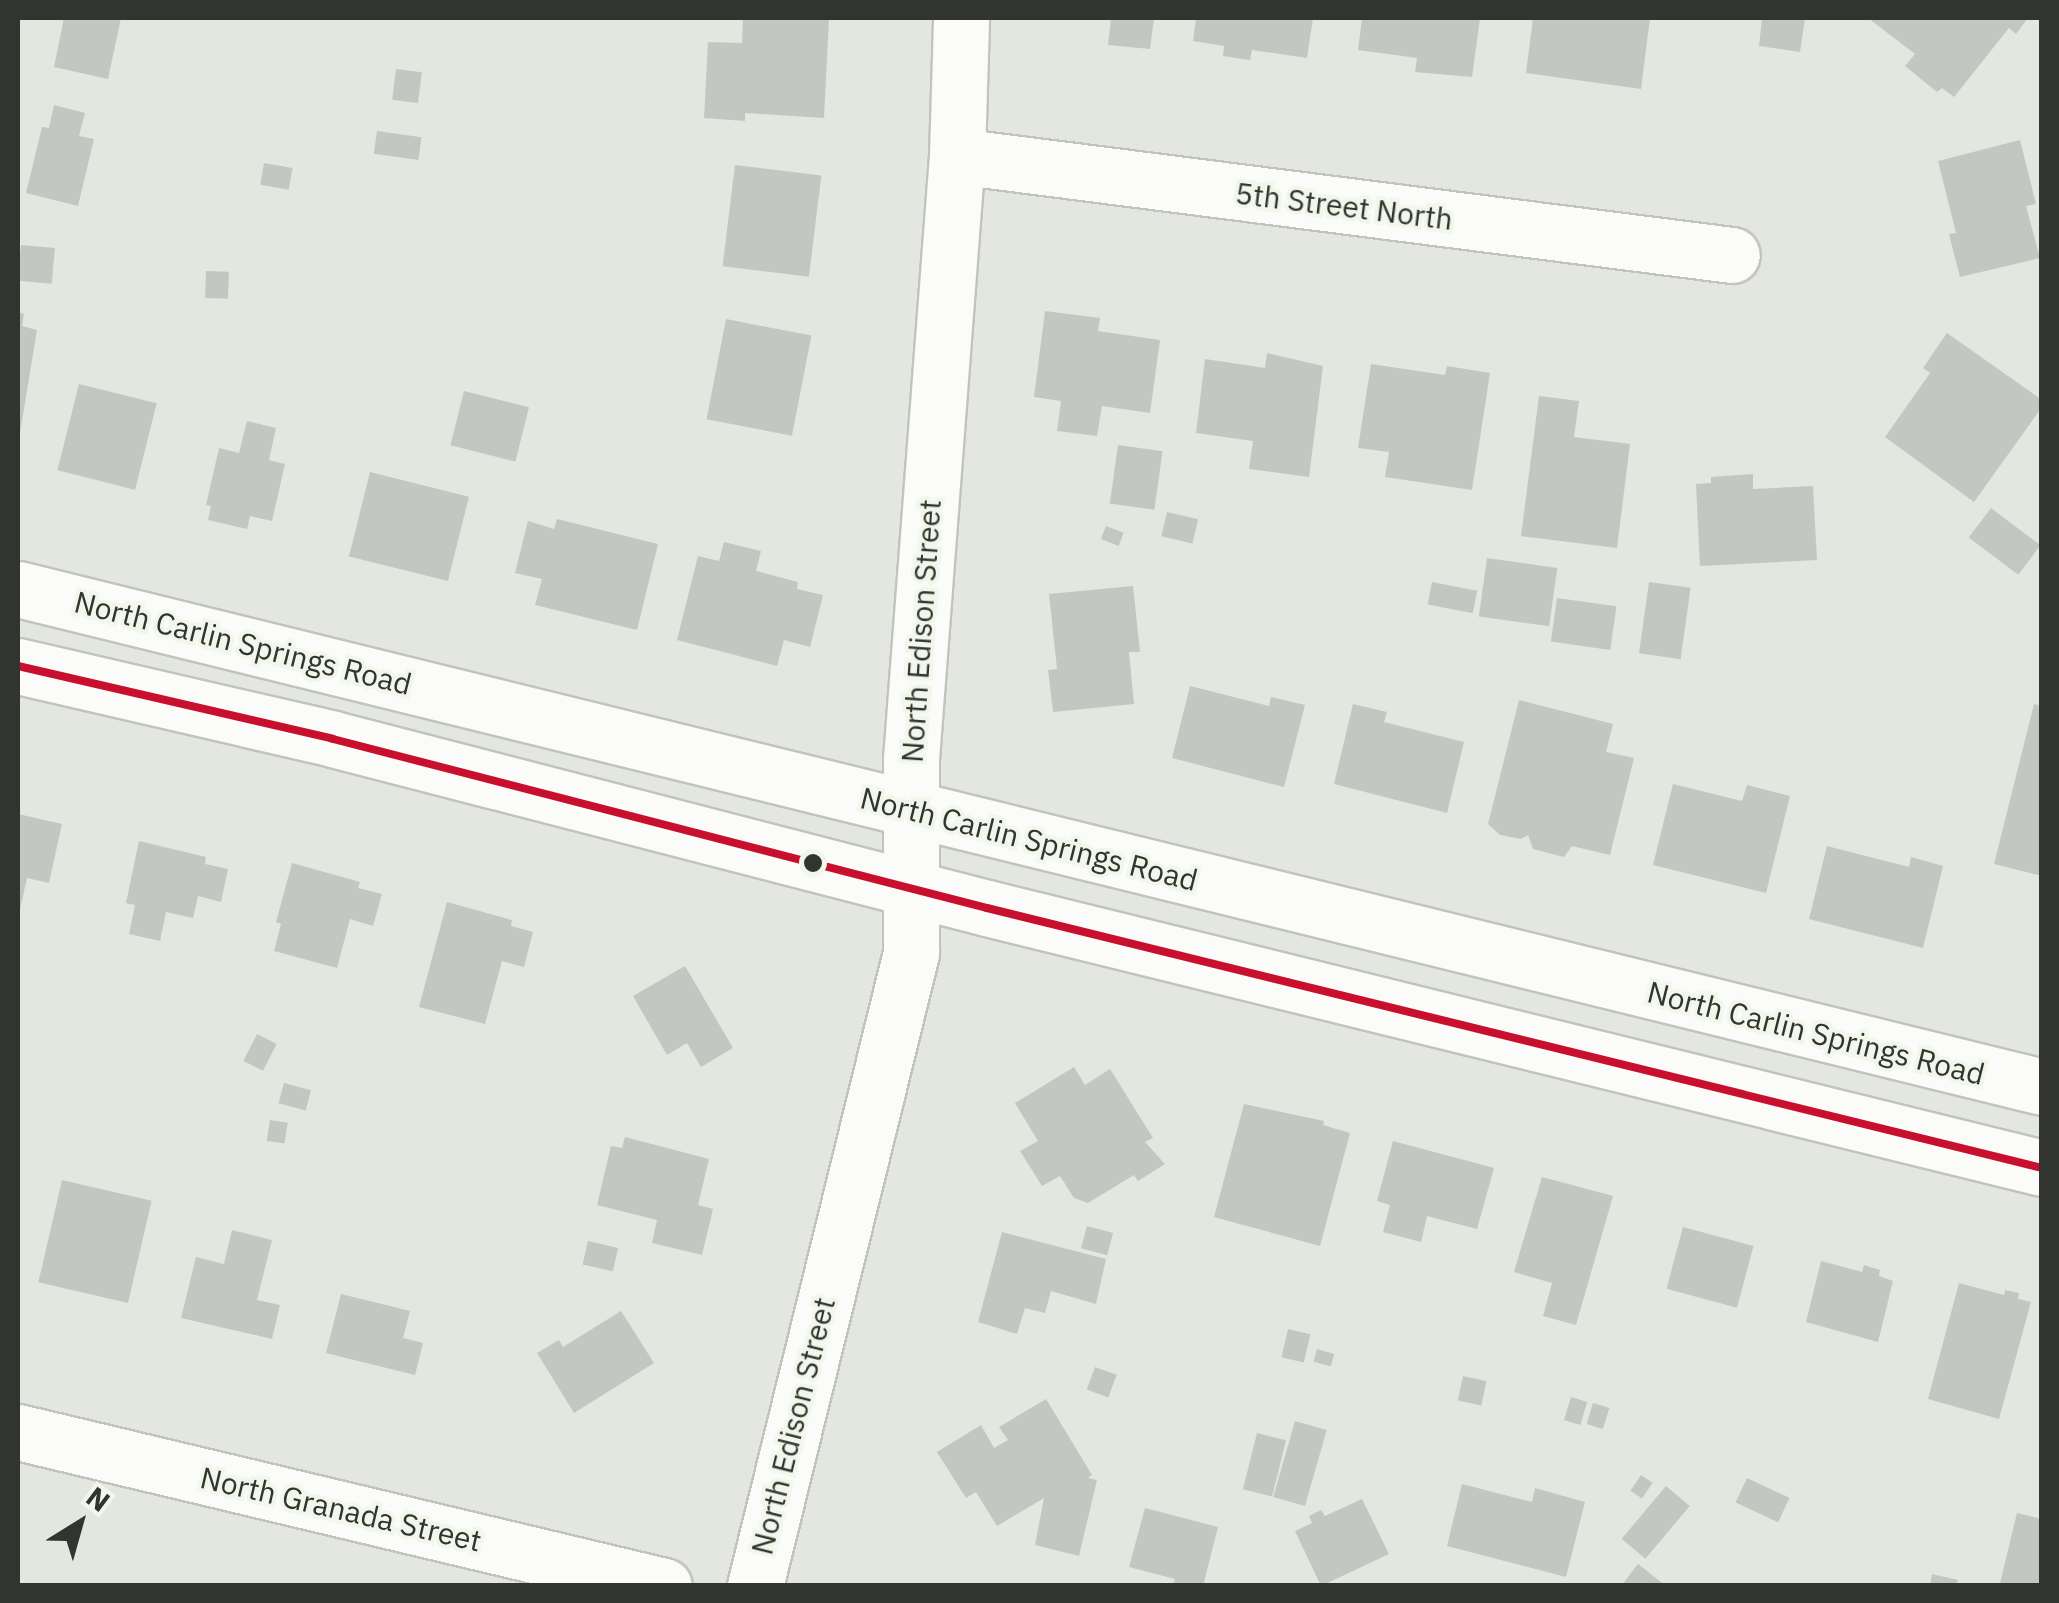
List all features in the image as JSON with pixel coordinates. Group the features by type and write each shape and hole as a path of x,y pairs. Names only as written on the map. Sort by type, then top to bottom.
{"main road":[{"name":"North Edison Street","path":"755,1586 911,953 910,809 957,156 961,18"},
{"name":"5th Street North","path":"957,156 1732,255"},
{"name":"North Carlin Springs Road","path":"18,589 2042,1087"},
{"path":"18,666 333,739 2042,1168"},
{"name":"North Granada Street","path":"18,1432 664,1586"}],"building":[{"path":"64,18 121,18 108,79 54,67"},
{"path":"743,18 829,18 824,118 745,113 745,121 704,118 708,42 742,43"},
{"path":"1111,18 1154,18 1150,49 1108,45"},
{"path":"1196,18 1313,18 1307,58 1252,50 1250,60 1223,56 1224,46 1193,41"},
{"path":"1362,18 1480,18 1472,77 1415,72 1417,58 1358,50"},
{"path":"1533,18 1650,18 1641,89 1526,73"},
{"path":"1762,18 1805,18 1800,52 1759,46"},
{"path":"1868,18 2028,18 2016,34 2009,28 1954,97 1942,88 1937,92 1905,66 1915,54"},
{"path":"396,69 422,72 418,103 392,100"},
{"path":"54,105 85,113 79,136 94,139 78,206 26,193 42,127 49,128"},
{"path":"377,131 422,137 418,160 374,154"},
{"path":"2020,140 2036,204 2026,206 2040,258 1960,277 1949,234 1956,233 1938,161"},
{"path":"264,163 293,168 289,190 260,185"},
{"path":"735,165 821,176 809,277 723,266"},
{"path":"21,245 55,248 52,284 18,281"},
{"path":"206,271 229,272 228,299 205,298"},
{"path":"1045,311 1100,318 1098,331 1160,340 1150,413 1102,406 1097,436 1057,431 1061,401 1034,397"},
{"path":"18,312 24,314 22,326 37,330 19,439"},
{"path":"726,319 811,336 792,436 707,419"},
{"path":"1947,333 2042,400 2042,407 1974,502 1885,437 1930,373 1923,368"},
{"path":"1267,353 1323,366 1309,477 1249,469 1253,441 1196,433 1205,359 1265,368"},
{"path":"1371,364 1445,375 1447,366 1490,373 1472,490 1385,477 1389,452 1358,448"},
{"path":"79,384 157,403 135,490 57,470"},
{"path":"464,391 529,407 515,462 450,445"},
{"path":"1539,396 1579,401 1574,437 1630,444 1617,548 1521,536"},
{"path":"247,421 276,428 269,460 285,464 272,521 250,516 247,529 208,520 211,506 206,505 219,448 239,453"},
{"path":"1118,445 1163,451 1154,510 1110,503"},
{"path":"370,472 469,497 448,581 349,556"},
{"path":"1753,474 1753,489 1813,486 1817,560 1700,566 1696,484 1711,483 1711,477"},
{"path":"1991,508 2041,545 2018,575 1969,538"},
{"path":"1167,512 1198,519 1193,544 1161,536"},
{"path":"557,519 658,544 637,630 535,605 542,579 515,573 528,521 554,529"},
{"path":"1106,526 1124,533 1119,546 1101,539"},
{"path":"724,542 761,551 756,571 798,582 797,589 823,595 810,647 784,640 777,666 677,640 698,556 719,561"},
{"path":"1487,558 1557,568 1549,626 1479,616"},
{"path":"1432,582 1477,591 1473,613 1428,605"},
{"path":"1649,582 1691,588 1681,659 1639,653"},
{"path":"1133,586 1140,652 1129,652 1134,704 1053,712 1048,670 1057,669 1049,594"},
{"path":"1557,598 1616,606 1610,650 1551,642"},
{"path":"1190,686 1269,706 1271,697 1305,705 1284,787 1172,758"},
{"path":"1519,700 1613,724 1606,752 1634,758 1610,855 1572,846 1564,857 1533,849 1528,835 1521,839 1500,835 1488,824"},
{"path":"1353,704 1387,712 1384,722 1464,742 1447,813 1334,784"},
{"path":"2034,704 2042,706 2042,876 1994,864"},
{"path":"1673,784 1742,801 1747,785 1790,796 1766,893 1653,865"},
{"path":"18,814 62,824 49,883 27,878 19,914"},
{"path":"139,841 206,857 205,864 228,869 221,902 198,896 193,918 166,912 160,941 129,934 135,905 126,903"},
{"path":"1827,846 1909,867 1911,857 1943,866 1923,948 1809,919"},
{"path":"292,863 360,882 358,888 382,894 373,926 350,919 337,968 274,951 281,924 276,922"},
{"path":"447,902 512,920 511,926 533,932 524,967 502,961 485,1024 419,1007"},
{"path":"685,966 733,1048 701,1067 687,1043 667,1055 633,996"},
{"path":"257,1034 277,1044 263,1071 243,1061"},
{"path":"1074,1067 1085,1085 1110,1069 1153,1138 1145,1142 1165,1164 1138,1181 1134,1175 1088,1203 1074,1198 1060,1176 1042,1186 1020,1151 1038,1141 1015,1103"},
{"path":"284,1083 311,1090 306,1111 279,1103"},
{"path":"1244,1104 1324,1121 1323,1125 1350,1133 1320,1246 1214,1217"},
{"path":"270,1120 288,1123 284,1144 267,1141"},
{"path":"625,1137 709,1159 698,1205 713,1209 702,1255 652,1243 657,1220 597,1205 611,1146 622,1148"},
{"path":"1393,1141 1494,1168 1477,1229 1427,1216 1421,1242 1383,1232 1390,1205 1377,1201"},
{"path":"1542,1177 1613,1196 1576,1325 1543,1316 1552,1283 1514,1272"},
{"path":"62,1180 152,1201 128,1303 38,1282"},
{"path":"1087,1226 1113,1233 1107,1255 1081,1248"},
{"path":"1683,1227 1754,1246 1737,1308 1666,1289"},
{"path":"232,1230 272,1240 257,1300 280,1305 272,1339 181,1318 196,1257 224,1264"},
{"path":"1002,1232 1106,1259 1096,1304 1051,1291 1045,1313 1025,1308 1017,1334 978,1322"},
{"path":"588,1241 618,1248 613,1271 583,1264"},
{"path":"1821,1261 1862,1272 1864,1265 1880,1270 1879,1276 1893,1281 1878,1342 1806,1322"},
{"path":"1959,1283 2004,1295 2005,1290 2019,1293 2018,1299 2031,1302 1999,1419 1928,1399"},
{"path":"341,1294 410,1311 403,1338 423,1343 415,1375 326,1353"},
{"path":"621,1311 654,1363 574,1413 537,1353 559,1340 563,1347"},
{"path":"1288,1329 1310,1334 1304,1362 1281,1357"},
{"path":"1317,1349 1334,1354 1331,1366 1313,1361"},
{"path":"1095,1367 1117,1375 1108,1397 1087,1390"},
{"path":"1463,1376 1486,1381 1481,1405 1458,1400"},
{"path":"1571,1397 1587,1402 1580,1425 1564,1420"},
{"path":"1046,1399 1092,1475 1088,1478 1097,1480 1079,1556 1035,1545 1044,1498 997,1526 976,1492 966,1498 937,1452 981,1425 994,1448 1008,1440 999,1427"},
{"path":"1593,1403 1609,1408 1603,1429 1587,1424"},
{"path":"1295,1421 1327,1430 1305,1506 1273,1497"},
{"path":"1257,1433 1286,1440 1272,1497 1243,1489"},
{"path":"1641,1475 1653,1483 1642,1499 1630,1491"},
{"path":"1747,1478 1790,1498 1778,1522 1736,1502"},
{"path":"1462,1484 1532,1502 1535,1488 1585,1502 1566,1577 1447,1546"},
{"path":"1666,1486 1690,1506 1645,1559 1622,1539"},
{"path":"1362,1499 1389,1554 1321,1586 1295,1531 1312,1523 1309,1516 1321,1510 1325,1516"},
{"path":"1145,1508 1218,1527 1203,1586 1173,1586 1175,1579 1129,1567"},
{"path":"2017,1513 2042,1519 2042,1586 2000,1583"},
{"path":"1638,1564 1666,1586 1621,1586"},
{"path":"1932,1574 1958,1580 1956,1586 1930,1586"}],"transit line":[{"path":"18,666 333,739 987,908 2042,1168"}]}
